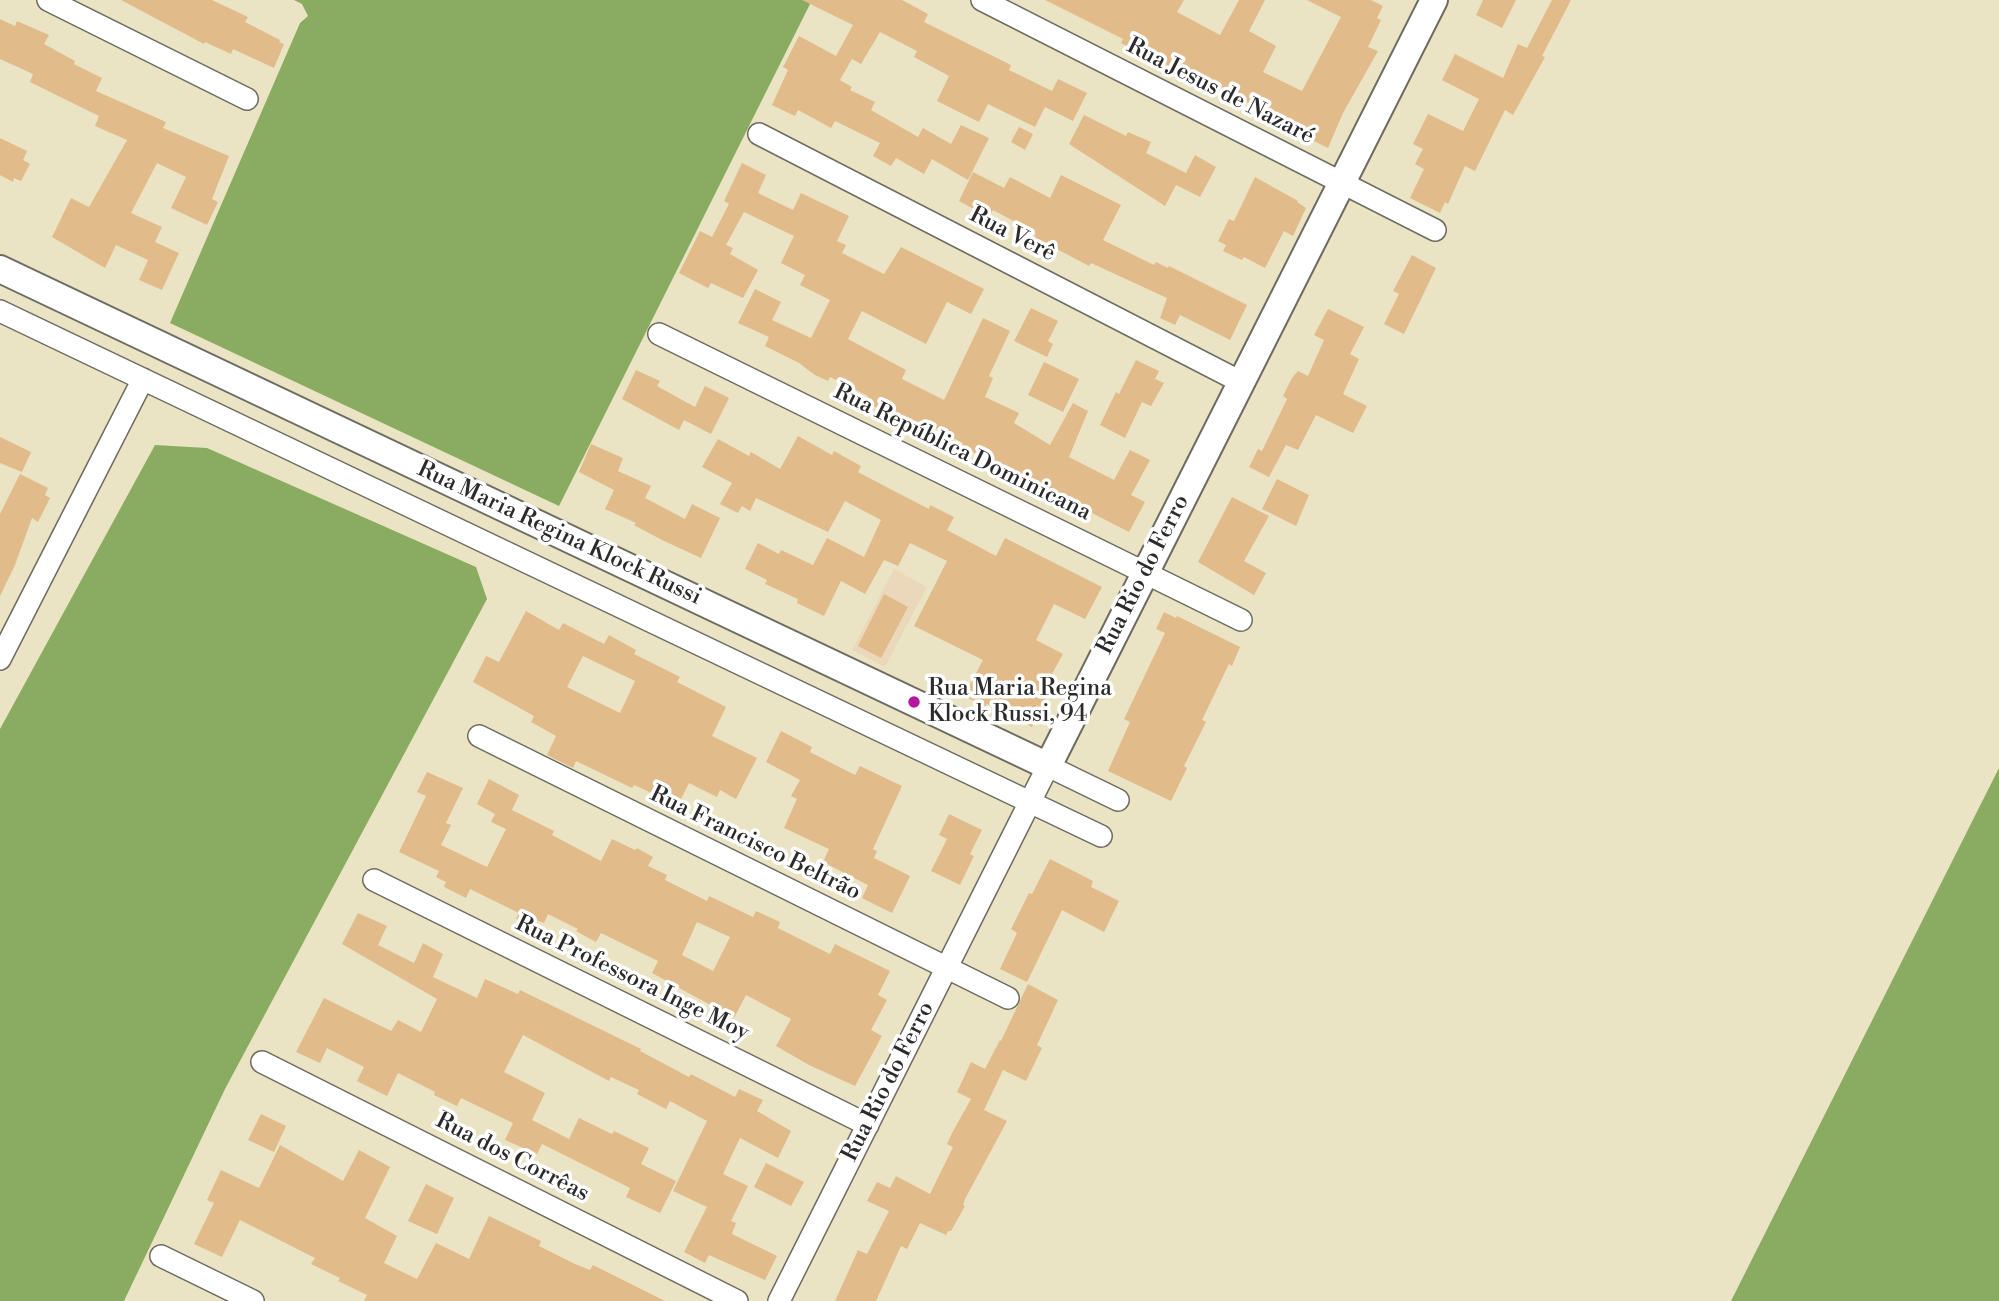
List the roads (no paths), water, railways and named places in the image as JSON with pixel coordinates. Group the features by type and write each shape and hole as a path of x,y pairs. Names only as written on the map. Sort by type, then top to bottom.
{"street":[{"path":"48,0 247,99"},
{"name":"Rua Jesus de Nazaré","path":"982,0 1435,230"},
{"name":"Rua Rio do Ferro","path":"779,1301 1434,0"},
{"name":"Rua Verê","path":"759,134 1241,382"},
{"name":"Rua Maria Regina Klock Russi","path":"0,269 1118,800"},
{"name":"Rua Maria Regina Klock Russi","path":"0,311 1101,836"},
{"name":"Rua República Dominicana","path":"659,334 1241,620"},
{"path":"0,659 143,379"},
{"name":"Rua Francisco Beltrão","path":"479,736 1008,998"},
{"name":"Rua Professora Inge Moy","path":"374,880 867,1125"},
{"name":"Rua dos Corrêas","path":"262,1062 737,1301"},
{"path":"161,1256 253,1301"}],"place":[{"name":"Rua Maria Regina Klock Russi, 94","path":"914,702"}]}
